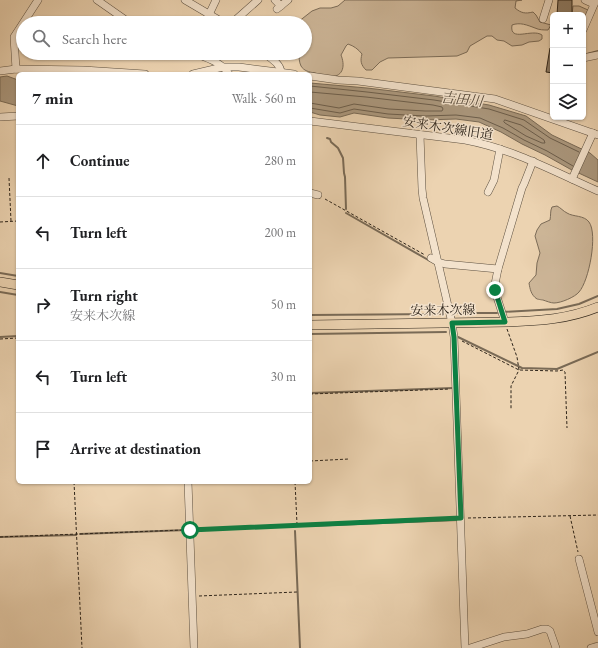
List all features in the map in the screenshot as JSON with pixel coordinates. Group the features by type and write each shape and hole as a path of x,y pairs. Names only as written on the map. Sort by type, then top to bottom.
{"main road":[{"path":"0,282 16,285"},
{"name":"安来木次線","path":"312,325 538,321 564,317 598,307"}],"street":[{"path":"28,16 38,0"},
{"path":"97,0 120,16"},
{"path":"185,0 213,16"},
{"path":"210,14 216,0"},
{"path":"240,16 258,0"},
{"path":"274,0 279,8 288,0"},
{"path":"543,19 549,0"},
{"path":"585,0 595,2 586,23"},
{"path":"16,34 14,37 16,69"},
{"path":"586,57 598,55"},
{"path":"211,60 227,71"},
{"path":"216,72 227,71 240,67 281,72 278,65 272,60"},
{"path":"0,71 16,69 114,72"},
{"path":"312,76 495,99 550,116"},
{"path":"0,117 16,116"},
{"path":"562,120 594,135 573,177"},
{"name":"安来木次線旧道","path":"312,121 465,140 488,145 500,148 573,177 598,191"},
{"path":"420,135 423,198 454,337 465,648"},
{"path":"488,192 494,178 500,148"},
{"path":"505,322 494,287 522,188 533,161"},
{"path":"312,194 318,195"},
{"path":"431,258 445,264 498,269"},
{"path":"188,484 194,648"},
{"path":"580,559 598,632"},
{"path":"470,648 504,637 527,634 544,628 550,631 556,648"},
{"path":"591,648 598,646"}],"path":[{"path":"9,178 11,221"},
{"path":"318,195 431,258"},
{"path":"0,222 16,221"},
{"path":"505,322 519,368 511,386 511,409"},
{"path":"0,339 16,338"},
{"path":"460,340 519,368 557,371 563,370 565,372 567,428"},
{"path":"312,394 456,389"},
{"path":"312,461 349,459"},
{"path":"74,484 82,648"},
{"path":"295,484 297,524 351,522"},
{"path":"0,537 461,518 598,515"},
{"path":"570,516 580,559"},
{"path":"192,596 297,592"}],"shaded area":[{"path":"345,0 522,0 516,1 515,8 523,13 533,12 540,22 550,25 550,27 548,30 543,30 521,24 512,25 512,30 514,33 538,33 542,35 542,39 539,41 512,46 504,41 497,40 492,36 487,36 470,46 467,52 457,56 388,58 380,62 372,70 366,70 361,63 362,54 356,48 348,44 341,55 343,66 341,72 339,75 327,77 305,70 302,68 299,60 312,60 312,16 306,16 312,11 320,8 331,8 338,6"},
{"path":"573,6 579,6 588,10 586,14 586,12 572,12"},
{"path":"557,206 569,214 587,220 592,228 593,236 589,268 583,286 574,296 554,303 537,299 533,296 529,283 536,275 540,253 535,236 537,230 541,224 550,220 552,207"}],"water":[{"path":"7,76 16,79 16,105 0,101 0,77"},
{"path":"312,83 434,96 489,105 526,116 552,135 590,153 598,160 598,182 479,122 456,119 425,120 388,118 354,113 340,117 312,113"}],"building":[{"path":"558,0 572,0 572,12 557,12"},
{"path":"550,48 550,73 546,72"}],"waterway":[{"path":"587,54 598,51"},
{"path":"327,138 330,139 331,142 338,148 343,158 346,209"},
{"path":"346,213 430,261"},
{"path":"0,273 16,276"},
{"path":"0,292 16,295"},
{"path":"503,312 557,309 579,304 598,296"},
{"path":"454,313 497,313"},
{"path":"312,315 440,314"},
{"path":"312,334 446,332"},
{"path":"0,337 16,336"},
{"path":"458,337 522,368 557,369 598,352"},
{"path":"312,393 453,388"},
{"path":"308,526 458,520"},
{"path":"192,530 295,526"},
{"path":"80,534 187,530"},
{"path":"295,531 300,648"},
{"path":"0,537 76,535"}],"route":[{"path":"190,530 461,518 454,337 452,323 505,322 495,290"}],"water label":[{"name":"吉田川","path":"462,99"}]}
